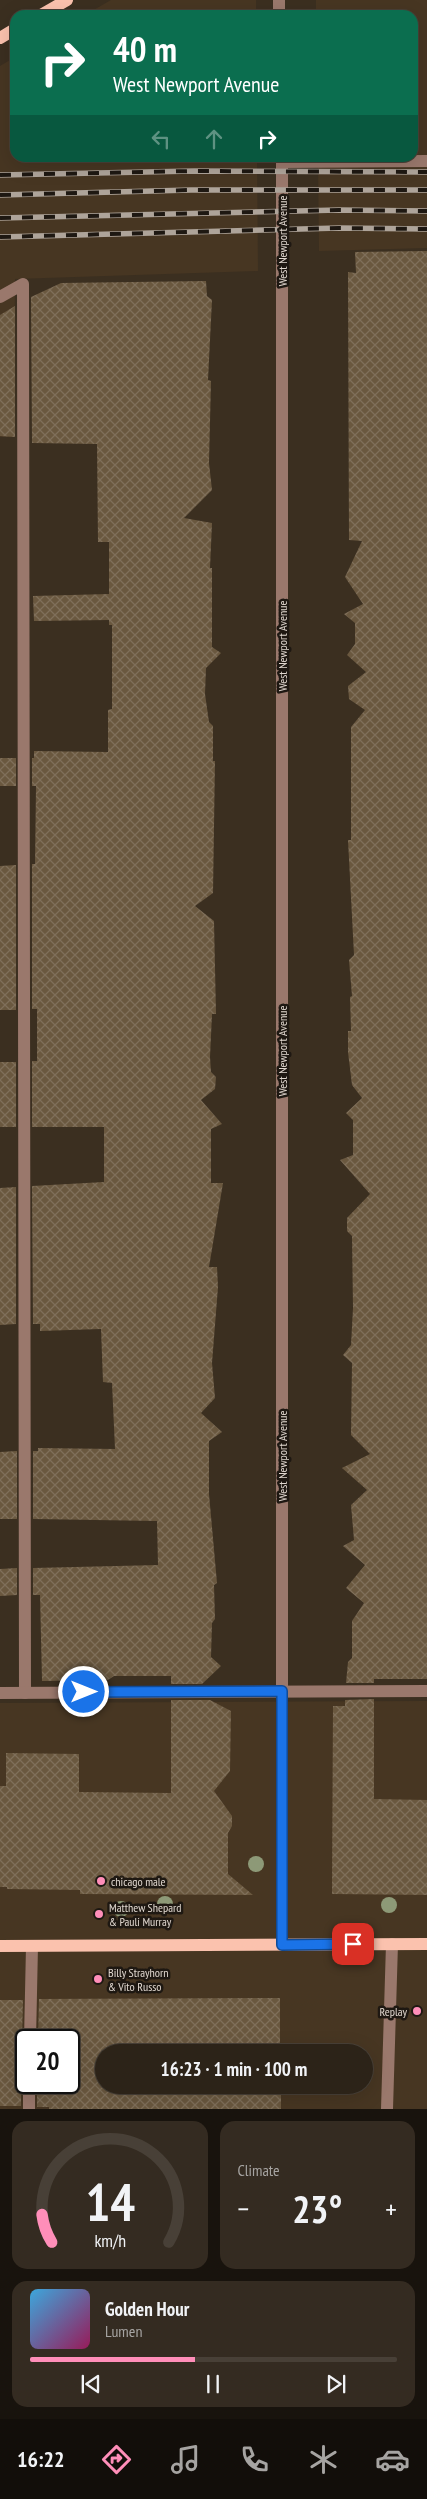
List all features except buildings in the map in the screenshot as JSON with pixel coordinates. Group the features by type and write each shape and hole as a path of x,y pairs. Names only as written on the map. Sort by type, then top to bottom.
{"main road":[{"path":"49,10 67,0"},
{"path":"0,1946 427,1944"}],"street":[{"name":"West Newport Avenue","path":"282,162 282,1945"},
{"path":"0,298 23,284 25,1693"},
{"path":"0,1693 427,1691"},
{"path":"387,2109 392,1944"},
{"path":"30,2029 32,1946"},
{"path":"29,2094 29,2109"}],"shaded area":[{"path":"111,0 256,0 256,10 94,10"},
{"path":"316,0 427,0 427,248 319,251 318,162 418,162 418,10 316,10"},
{"path":"10,60 10,162 257,162 258,271 15,279 14,437 0,437 0,66"},
{"path":"427,1701 427,2109 0,2109 0,1703"}],"railway":[{"path":"0,175 194,171 427,172"},
{"path":"0,195 191,190 427,190"},
{"path":"0,218 339,210 427,211"},
{"path":"0,237 339,228 427,229"}],"place":[{"name":"chicago male","path":"101,1881"},
{"name":"Matthew Shepard & Pauli Murray","path":"99,1914"},
{"name":"Billy Strayhorn & Vito Russo","path":"98,1979"},
{"name":"Replay","path":"417,2011"}],"route":[{"path":"84,1692 282,1691 282,1945 353,1944"}]}
